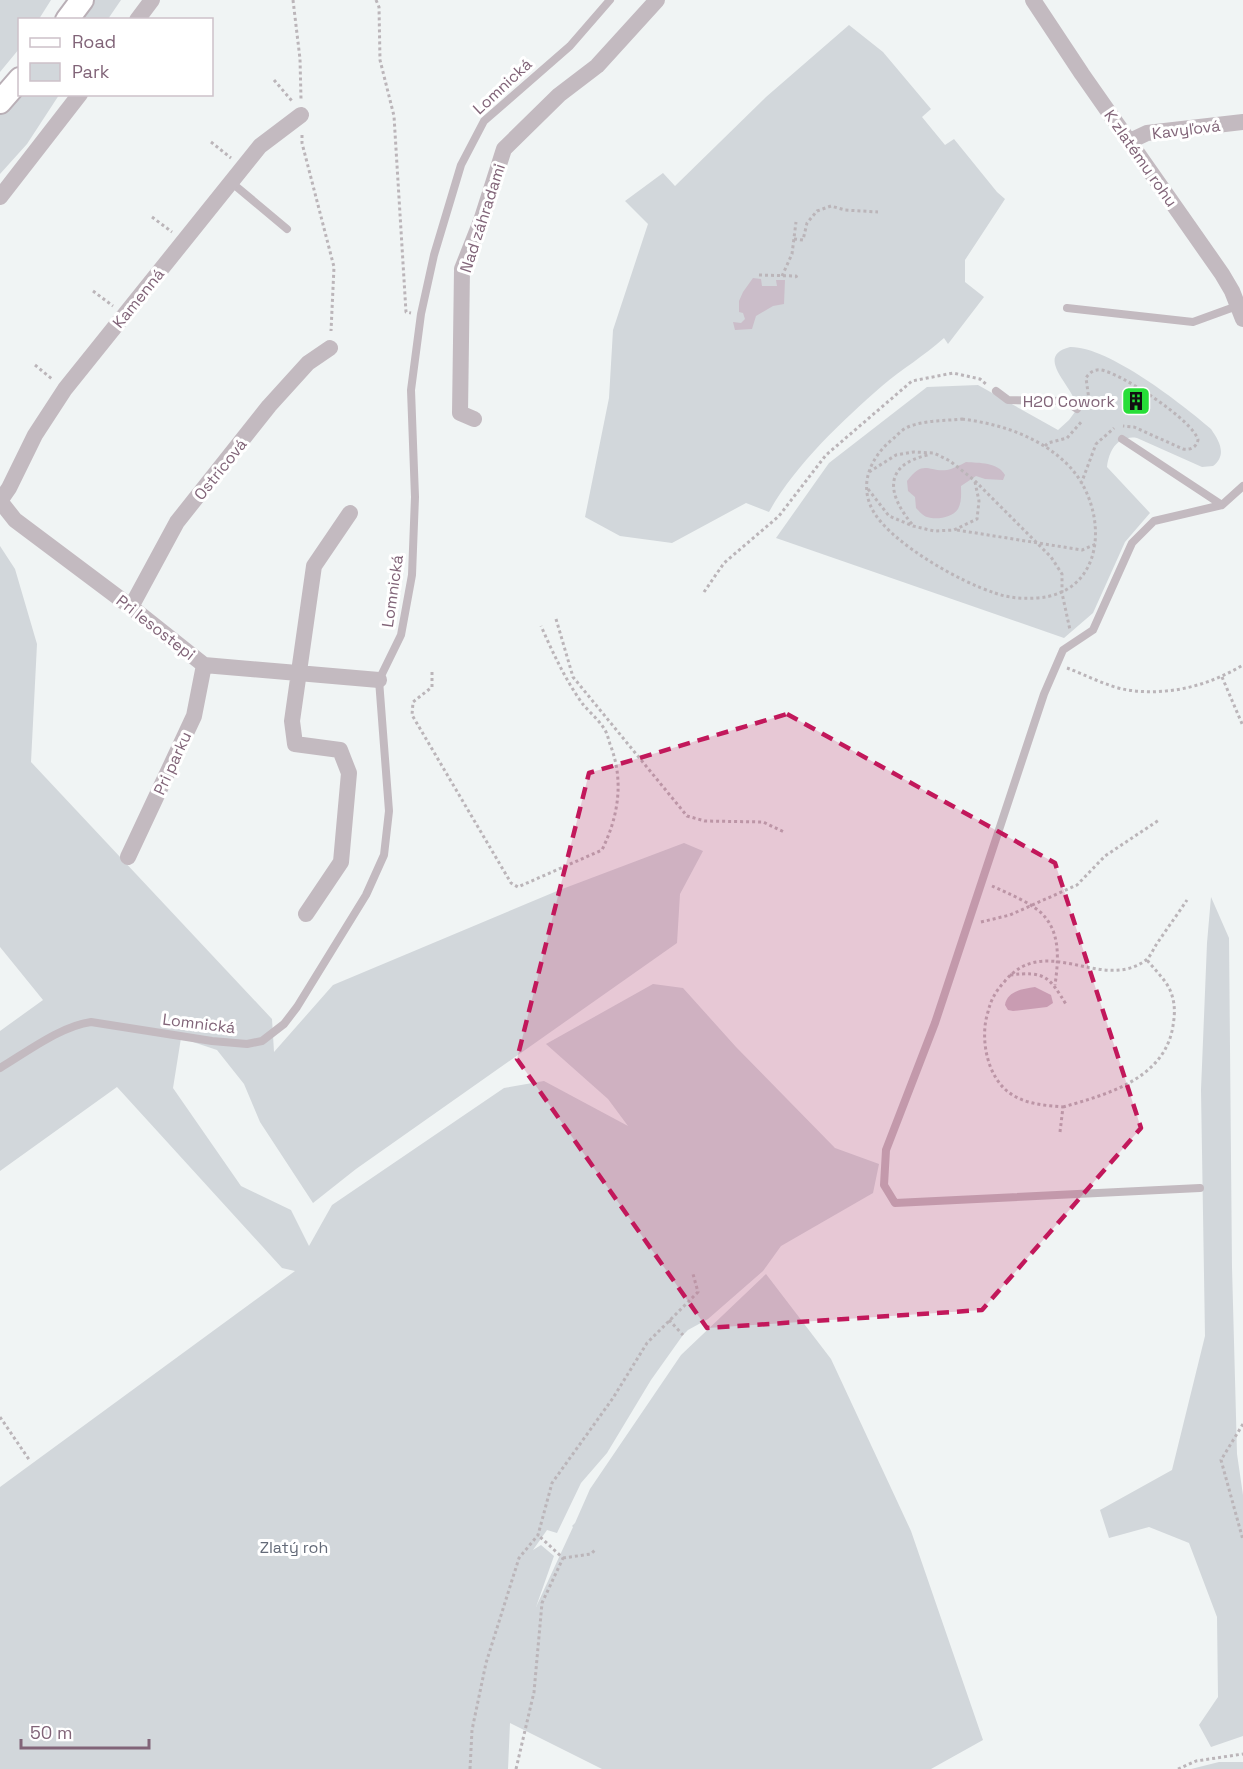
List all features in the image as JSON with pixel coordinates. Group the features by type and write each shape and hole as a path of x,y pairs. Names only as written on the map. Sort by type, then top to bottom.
{"street":[{"path":"68,18 82,0"},
{"path":"138,18 152,0"},
{"name":"Nad záhradami","path":"474,418 460,414 462,269 481,221 504,149 559,95 597,66 657,0"},
{"name":"K zlatému rohu","path":"1033,0 1222,274 1232,291 1240,313"},
{"path":"0,102 18,81"},
{"path":"0,197 78,96"},
{"name":"Kamenná","path":"0,501 9,488 35,435 65,389 260,146 301,115"},
{"name":"Kavyľová","path":"1130,141 1147,133 1243,122"},
{"name":"Ostricová","path":"131,607 177,522 269,406 308,363 330,348"},
{"name":"Pri lesostepi","path":"0,501 15,520 204,665 379,680"},
{"path":"306,914 340,861 350,773 340,750 295,744 292,721 314,566 350,513"},
{"name":"Pri parku","path":"128,857 194,717 204,665"}],"lane":[{"name":"Lomnická","path":"0,1068 79,1024 91,1022 212,1041 247,1044 262,1041 284,1024 297,1007 366,895 384,855 389,811 379,680 401,635 412,575 415,497 411,390 421,314 434,255 461,165 484,121 570,46 610,0"},
{"path":"232,183 287,229"},
{"path":"1067,308 1193,322 1240,313"},
{"path":"996,391 1008,400 1065,401 1077,409"},
{"path":"1122,439 1222,505"},
{"path":"1200,1188 895,1203 884,1185 886,1150 935,1023 1037,712 1063,650 1094,630 1132,543 1154,520 1222,505 1243,486"}],"path":[{"path":"293,0 300,59 302,143 334,267 330,348"},
{"path":"376,0 379,7 380,60 394,116 406,312 421,314"},
{"path":"274,80 288,95 301,115"},
{"path":"211,142 243,168"},
{"path":"794,239 803,240 807,223 817,211 831,206 845,210 878,212"},
{"path":"152,217 185,241"},
{"path":"782,276 792,254 795,222"},
{"path":"759,274 796,276 798,280"},
{"path":"93,291 125,315"},
{"path":"35,365 65,389"},
{"path":"1081,484 1096,444 1107,432 1119,426 1134,427 1183,449 1191,449 1198,440 1195,433 1166,406 1103,371 1094,371 1086,378 1090,399 1088,411"},
{"path":"704,592 724,563 778,516 826,455 912,381 953,374 980,379 996,391"},
{"path":"1045,446 1067,438 1084,418"},
{"path":"962,420 983,422 1027,436 1045,446 1071,468 1081,484 1091,498 1095,521 1096,544 1093,555 1079,580 1062,593 1019,599 995,593 957,576 890,533 874,513 868,495 868,473 875,456 906,428 927,422 962,420"},
{"path":"868,473 896,454 933,453 950,461 974,480 1052,557 1062,574 1062,593 1072,644"},
{"path":"913,526 900,511 893,496 893,481 899,470 914,458 933,453"},
{"path":"954,530 976,519 979,501 974,480"},
{"path":"868,488 889,516 913,526 934,531 954,530 1082,550 1096,544"},
{"path":"556,620 573,676 687,816 705,821 763,822 783,832"},
{"path":"432,672 432,687 413,702 412,715 511,883 518,887 602,850 618,808 617,761 605,729 583,704 557,663 541,626"},
{"path":"1057,665 1126,690 1159,692 1197,686 1222,677 1243,665"},
{"path":"1222,677 1243,726"},
{"path":"967,926 1010,915 1077,885 1105,856 1159,820"},
{"path":"982,881 1029,905 1045,916 1055,938 1059,960 1055,986"},
{"path":"1146,960 1169,987 1175,1006 1169,1043 1156,1062 1143,1075 1116,1090 1063,1107 1036,1105 1014,1097 1003,1088 990,1071 984,1022 992,996 1010,975 1023,965 1039,961 1059,960 1092,969 1125,969 1146,960 1187,900"},
{"path":"1010,975 1028,973 1042,975 1055,986 1067,1006"},
{"path":"1060,1132 1063,1107"},
{"path":"470,1769 472,1730 486,1663 519,1558 538,1535 552,1483 613,1398 646,1343 698,1292 693,1274"},
{"path":"669,1320 683,1335"},
{"path":"0,1416 30,1461"},
{"path":"1243,1424 1221,1461 1243,1540"},
{"path":"538,1535 563,1558"},
{"path":"563,1558 591,1554 596,1549"},
{"path":"516,1769 534,1692 542,1603 563,1558"},
{"path":"1178,1769 1197,1761 1243,1754"}],"highlighted area":[{"path":"787,714 1055,863 1141,1128 982,1310 707,1328 517,1059 589,773"}],"green space":[{"path":"0,0 51,0 40,18 18,18 18,50 0,72"},
{"path":"95,0 121,0 109,18 82,18"},
{"path":"849,25 883,52 931,109 922,117 945,145 954,139 1005,199 965,260 965,282 984,297 948,344 944,338 882,386 836,429 792,477 769,512 746,503 672,543 620,536 585,517 609,398 613,330 648,224 625,201 663,173 675,186 766,97"},
{"path":"18,94 18,96 58,96 27,144 0,174 0,115"},
{"path":"1070,347 1086,349 1104,356 1164,392 1211,429 1221,448 1221,453 1213,466 1202,467 1137,438 1125,439 1116,445 1112,450 1107,467 1150,513 1125,542 1093,613 1064,638 776,538 829,463 927,387 978,385 1058,430 1077,409 1075,400 1055,365 1055,358 1059,352"},
{"name":"Zlatý roh","path":"0,546 15,569 37,644 31,762 272,1019 274,1052 333,985 557,891 684,843 703,851 680,894 677,943 356,1169 313,1203 260,1122 244,1084 217,1050 181,1038 173,1088 241,1186 291,1210 309,1246 332,1205 504,1088 544,1081 628,1126 608,1099 546,1044 653,984 683,988 736,1047 835,1148 879,1164 873,1193 781,1246 763,1271 708,1319 683,1335 651,1380 607,1453 581,1483 557,1533 547,1530 533,1550 541,1545 554,1556 536,1607 590,1489 681,1355 766,1274 831,1359 911,1531 983,1740 931,1769 602,1769 510,1723 508,1769 0,1769 0,1487 295,1271 282,1268 117,1087 0,1171 0,1031 43,1000 0,947"},
{"path":"1211,897 1229,938 1232,1267 1237,1454 1243,1495 1243,1736 1211,1747 1199,1725 1218,1697 1217,1617 1189,1543 1149,1527 1109,1538 1100,1510 1172,1470 1205,1336 1201,1090"},
{"path":"1219,1762 1243,1762 1243,1769 1191,1769"}],"shaded area":[{"path":"753,278 761,279 762,286 777,286 776,280 785,280 784,304 773,306 756,316 752,329 735,330 733,322 741,323 745,319 743,313 739,312 739,301"},
{"path":"966,462 988,464 998,468 1005,475 1003,480 976,476 961,486 960,503 955,512 939,518 923,515 916,508 915,497 908,491 907,481 922,468 947,470"},
{"path":"1035,987 1051,995 1053,1003 1047,1007 1008,1010 1005,1005 1006,1000 1012,994"}],"place":[{"name":"H2O Cowork","path":"1136,401"}]}
